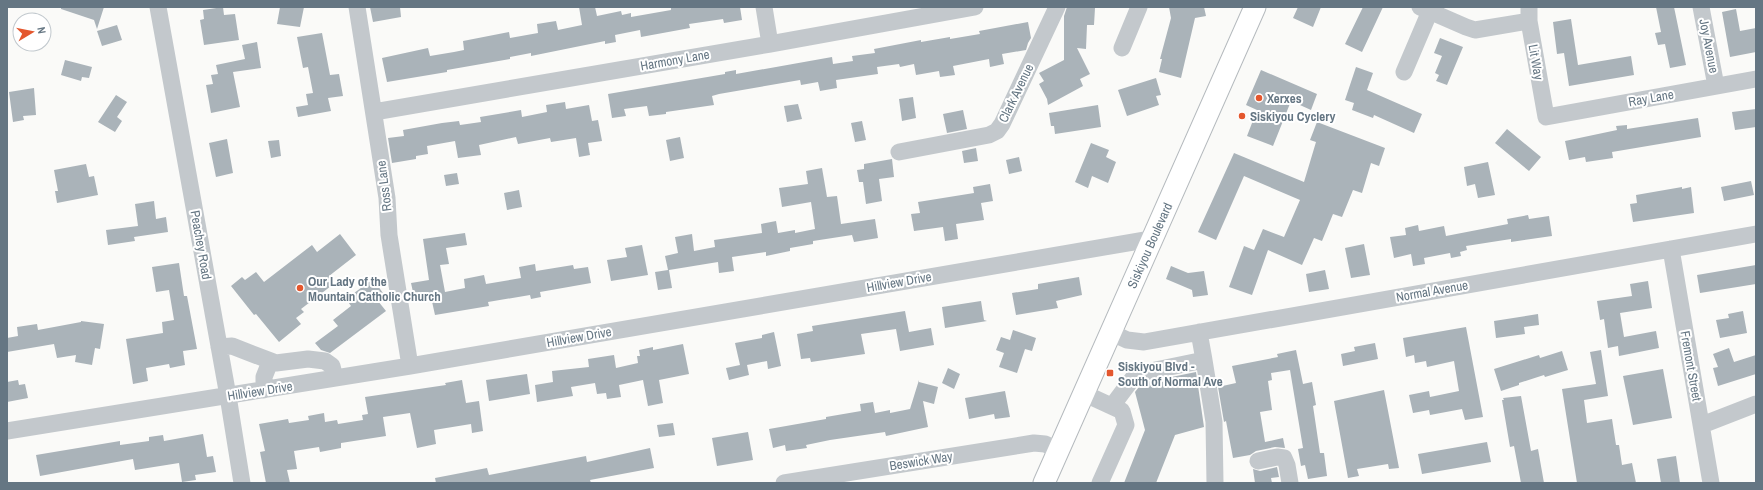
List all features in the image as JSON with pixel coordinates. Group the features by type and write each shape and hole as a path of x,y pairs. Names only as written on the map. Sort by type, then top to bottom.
{"main road":[{"name":"Siskiyou Boulevard","path":"1044,483 1254,7"}],"street":[{"name":"Peachey Road","path":"158,7 228,396 242,483"},
{"name":"Ross Lane","path":"357,7 387,198 389,235 410,366"},
{"path":"764,7 770,44"},
{"name":"Harmony Lane","path":"374,112 975,7"},
{"name":"Clark Avenue","path":"899,152 989,135 997,131 1002,124 1057,7"},
{"path":"1122,48 1140,7"},
{"name":"Joy Avenue","path":"1701,7 1716,86"},
{"path":"1404,72 1425,9 1466,28 1475,30 1529,14"},
{"name":"Lit Way","path":"1529,14 1546,117"},
{"name":"Ray Lane","path":"1546,117 1756,79"},
{"name":"Normal Avenue","path":"1110,332 1137,343 1756,234"},
{"name":"Hillview Drive","path":"7,431 410,366 1151,239"},
{"name":"Fremont Street","path":"1671,249 1712,483"},
{"path":"1199,332 1214,422 1215,483"},
{"path":"219,348 232,346 270,362 280,364 313,359 326,361 332,366 335,378"},
{"path":"1112,406 1136,374 1204,360"},
{"path":"264,390 264,377 270,362"},
{"path":"1083,393 1122,411 1126,425 1100,483"},
{"path":"1702,425 1756,404"},
{"name":"Beswick Way","path":"784,483 1034,443 1045,444 1058,450"},
{"path":"1258,461 1277,457 1284,458 1287,465 1290,483"}],"building":[{"path":"61,7 104,7 97,29 94,20 61,9"},
{"path":"223,7 224,15 235,14 239,40 204,45 200,20 204,19 203,10"},
{"path":"280,7 304,7 300,27 277,24"},
{"path":"370,7 400,7 401,17 373,22"},
{"path":"579,7 595,7 597,16 621,11 622,15 631,13 631,17 671,10 671,7 740,7 742,20 724,23 723,19 689,24 690,28 641,37 640,30 615,35 616,42 605,44 605,41 531,56 531,53 510,57 510,59 447,70 447,72 387,82 382,58 428,48 430,56 464,50 463,41 509,32 510,38 538,33 537,24 556,21 558,30 582,25"},
{"path":"1067,7 1095,8 1094,25 1087,25 1086,49 1077,48 1090,74 1080,79 1083,86 1048,105 1047,99 1039,84 1044,81 1039,73 1064,60 1064,16"},
{"path":"1169,7 1204,7 1206,16 1195,18 1181,78 1159,72 1162,59 1160,59 1171,18"},
{"path":"1298,7 1321,7 1313,27 1293,18"},
{"path":"1363,7 1383,7 1362,52 1345,44"},
{"path":"1656,7 1674,7 1686,65 1670,68 1665,44 1658,45 1655,33 1661,32"},
{"path":"1736,9 1740,31 1756,28 1756,52 1730,57 1722,12"},
{"path":"1571,19 1578,65 1631,56 1634,75 1569,86 1564,53 1557,54 1553,22"},
{"path":"1028,22 1031,38 1026,50 1002,54 1004,64 990,67 989,59 953,66 955,75 940,77 939,71 916,75 914,64 900,67 899,64 877,67 878,74 836,80 837,88 820,91 818,82 801,85 800,80 712,96 714,105 649,116 647,106 624,109 626,116 612,118 608,94 725,74 725,72 736,70 736,74 832,57 833,64 853,61 852,56 875,53 874,49 921,40 921,42 980,34 979,31"},
{"path":"117,25 122,40 102,46 97,31"},
{"path":"322,33 330,75 339,74 343,96 328,98 331,111 298,117 296,107 308,105 306,94 313,93 308,67 303,68 297,37"},
{"path":"1440,38 1463,47 1447,85 1436,81 1439,75 1435,73 1442,56 1434,53"},
{"path":"257,42 261,68 233,72 240,107 211,113 206,85 213,84 211,75 218,74 216,65 245,59 242,45"},
{"path":"65,60 92,67 89,78 82,77 81,81 61,75"},
{"path":"1356,67 1373,73 1367,90 1422,114 1414,133 1374,115 1373,118 1352,110 1354,103 1345,100"},
{"path":"1261,70 1317,94 1311,110 1291,101 1273,146 1247,136 1257,110 1246,105"},
{"path":"1156,78 1161,95 1156,96 1159,105 1127,116 1118,90"},
{"path":"34,88 36,115 23,116 24,120 13,122 9,92"},
{"path":"116,95 127,102 117,117 122,121 115,132 98,122"},
{"path":"913,97 916,118 902,121 899,99"},
{"path":"565,102 566,109 589,105 592,121 598,120 602,141 588,143 590,155 579,157 576,138 551,142 550,138 518,144 516,137 479,145 481,155 458,158 455,141 427,146 428,154 416,156 416,159 392,163 388,138 404,136 403,130 459,121 460,125 481,122 480,117 521,110 522,117 547,112 546,105"},
{"path":"798,104 802,119 787,122 784,106"},
{"path":"1098,105 1101,127 1055,134 1054,126 1051,126 1049,113"},
{"path":"1756,109 1756,127 1735,130 1732,112"},
{"path":"963,110 967,129 947,133 943,114"},
{"path":"1698,118 1701,137 1612,152 1613,158 1586,162 1585,157 1569,160 1565,141 1617,130 1616,126 1627,125 1627,129"},
{"path":"862,121 866,140 855,142 851,123"},
{"path":"1317,122 1385,148 1379,166 1371,163 1362,193 1353,190 1342,217 1333,214 1322,241 1314,238 1302,265 1268,250 1252,295 1229,287 1244,246 1254,250 1263,229 1284,237 1300,200 1244,176 1216,240 1198,232 1234,153 1304,182 1316,142 1310,140"},
{"path":"1507,129 1541,157 1529,171 1495,143"},
{"path":"680,137 684,158 670,161 666,140"},
{"path":"227,139 233,173 216,177 209,143"},
{"path":"279,140 281,156 271,158 268,141"},
{"path":"1091,143 1109,150 1106,157 1116,162 1108,183 1092,176 1088,188 1075,182"},
{"path":"976,148 978,161 964,163 962,151"},
{"path":"1019,157 1022,171 1009,174 1006,160"},
{"path":"892,159 894,177 879,179 882,201 866,204 863,182 859,182 857,170 864,169 864,164"},
{"path":"1488,162 1495,195 1478,198 1475,184 1467,186 1464,167"},
{"path":"86,164 89,177 94,176 98,195 57,203 55,191 58,191 54,170"},
{"path":"822,168 827,197 837,196 841,224 875,219 878,238 854,242 852,235 813,241 813,244 790,248 790,251 766,256 766,252 732,257 734,271 719,273 718,262 669,270 672,288 658,290 655,272 668,270 665,256 678,253 675,237 692,234 694,251 715,247 714,240 762,233 761,224 776,221 778,233 795,230 795,233 815,229 811,202 782,207 779,188 808,184 806,171"},
{"path":"457,173 459,184 446,186 444,175"},
{"path":"1751,181 1754,195 1724,201 1721,187"},
{"path":"990,184 993,201 981,203 984,220 956,224 958,239 945,241 943,227 914,231 911,214 920,213 918,202 974,193 973,187"},
{"path":"1682,187 1682,189 1691,187 1694,213 1633,222 1630,204 1637,203 1636,195"},
{"path":"519,190 522,207 507,210 504,193"},
{"path":"154,201 156,219 166,217 168,232 134,237 135,241 108,245 106,230 138,226 135,204"},
{"path":"1528,215 1529,219 1549,216 1552,236 1511,242 1511,239 1466,246 1467,250 1460,252 1461,256 1451,258 1450,253 1424,258 1425,264 1413,266 1411,254 1394,258 1390,237 1406,235 1405,228 1418,225 1419,231 1444,226 1446,236 1508,224 1507,219"},
{"path":"465,233 467,245 446,248 449,264 440,265 445,292 465,288 464,279 484,275 486,284 521,278 519,267 535,264 536,271 573,265 574,269 588,267 591,283 540,292 541,297 531,299 530,295 488,302 489,306 435,315 431,297 415,301 411,283 429,280 423,239"},
{"name":"Our Lady of the Mountain Catholic Church","path":"340,234 356,255 329,276 331,279 328,281 331,286 301,309 304,312 296,318 301,324 279,342 256,314 254,315 231,286 242,277 245,280 256,272 264,282 312,245 317,252"},
{"path":"1364,244 1370,275 1351,278 1345,248"},
{"path":"642,245 648,275 611,281 607,260 627,257 625,248"},
{"path":"179,263 184,296 187,296 197,349 183,351 185,365 170,368 169,364 146,368 148,381 133,384 126,339 163,333 162,322 174,320 169,290 156,292 152,267"},
{"path":"1756,265 1756,284 1700,293 1697,275"},
{"path":"1171,266 1188,273 1204,271 1208,295 1193,297 1192,290 1166,279"},
{"path":"1325,270 1329,289 1309,292 1306,274"},
{"path":"1079,277 1082,295 1056,301 1058,308 1016,315 1012,293 1038,289 1038,284"},
{"path":"373,279 385,296 378,301 386,311 330,353 321,350 315,343 338,326 333,320 351,306 346,299"},
{"path":"1648,281 1652,308 1620,313 1624,337 1656,331 1659,348 1619,356 1618,346 1608,348 1604,319 1600,320 1597,301 1632,296 1630,284"},
{"path":"981,301 984,320 987,321 945,328 942,307"},
{"path":"905,311 909,332 931,328 934,345 900,351 896,329 861,334 865,354 811,362 810,358 801,359 797,334 813,331 812,326"},
{"path":"1743,311 1747,333 1720,338 1716,320 1729,318 1728,314"},
{"path":"1538,314 1539,325 1524,327 1525,334 1496,338 1494,321"},
{"path":"81,321 104,324 100,349 95,348 92,365 75,362 76,355 57,358 54,344 7,352 7,338 18,336 17,327 37,324 38,330"},
{"path":"1466,327 1483,417 1465,420 1462,409 1430,415 1429,410 1413,413 1409,395 1429,391 1430,397 1459,391 1454,361 1427,367 1426,361 1415,363 1414,355 1406,357 1403,338"},
{"path":"1013,330 1036,338 1032,351 1025,349 1017,373 999,367 1004,353 996,350 1001,337 1010,340"},
{"path":"774,332 781,366 768,369 767,361 747,365 749,375 729,380 726,368 740,365 735,343 762,338 762,335"},
{"path":"1375,343 1378,359 1343,366 1341,354 1355,351 1354,347"},
{"path":"683,344 689,374 659,380 663,403 648,406 643,380 619,385 621,397 607,399 606,393 597,394 595,383 571,387 573,396 537,402 535,385 553,382 552,371 589,367 588,359 614,355 616,368 638,363 637,356 640,356 639,350 653,347 653,350"},
{"path":"1729,348 1734,362 1756,355 1756,374 1718,386 1713,368 1718,367 1713,354"},
{"path":"1296,350 1303,384 1312,382 1316,405 1313,406 1320,453 1324,453 1327,476 1308,479 1305,465 1301,466 1298,449 1303,448 1290,370 1271,373 1272,380 1268,381 1272,410 1260,412 1265,442 1283,438 1285,448 1275,447 1256,451 1250,455 1233,458 1226,421 1224,422 1218,387 1236,383 1232,366 1278,357 1277,354"},
{"path":"1601,350 1608,396 1584,400 1587,423 1612,419 1616,445 1619,445 1622,465 1632,463 1636,483 1577,483 1562,389 1596,384 1590,352"},
{"path":"1562,351 1568,370 1545,377 1544,375 1519,383 1519,385 1501,391 1494,369 1539,355 1540,358"},
{"path":"948,368 960,374 954,389 942,383"},
{"path":"1663,369 1672,418 1633,425 1623,376"},
{"path":"1196,372 1204,427 1175,435 1156,483 1124,483 1145,430 1135,392 1142,383"},
{"path":"527,374 530,394 489,401 486,380"},
{"path":"18,380 19,385 25,384 28,398 7,402 7,382"},
{"path":"462,380 466,403 479,401 483,431 472,433 471,424 434,430 436,444 417,448 410,413 383,417 386,436 341,443 341,448 320,452 319,447 294,451 297,469 287,470 290,483 266,483 260,452 265,451 259,424 288,419 289,423 309,420 308,416 324,413 325,422 337,420 338,424 363,420 362,415 368,414 365,397 446,385 445,383"},
{"path":"919,380 919,382 938,387 934,404 923,401 928,427 886,436 885,432 830,440 806,445 807,448 786,451 785,445 773,448 769,429 861,411 860,404 873,402 875,413 890,410 890,413 910,409"},
{"path":"1384,390 1399,468 1389,469 1388,464 1357,469 1359,476 1348,478 1334,401"},
{"path":"1005,391 1010,417 995,419 994,414 969,419 965,398"},
{"path":"1521,396 1531,451 1538,449 1544,483 1521,483 1514,446 1510,447 1502,400 1504,400 1503,398"},
{"path":"673,423 675,435 659,437 657,425"},
{"path":"748,432 753,460 717,466 712,438"},
{"path":"203,434 207,457 213,456 216,472 195,475 196,480 182,482 179,463 135,470 133,459 40,476 36,455 120,441 120,445 149,441 149,437 163,435 164,441"},
{"path":"1487,442 1491,462 1422,474 1418,454"},
{"path":"650,448 654,468 590,480 591,483 436,483 435,478 487,468 489,475 586,456 587,462"},
{"path":"1676,456 1680,483 1661,483 1657,459"},
{"path":"1277,467 1279,477 1271,478 1272,483 1255,483 1253,469 1260,471"}],"place":[{"name":"Xerxes","path":"1259,98"},
{"name":"Siskiyou Cyclery","path":"1242,116"},
{"name":"Our Lady of the Mountain Catholic Church","path":"300,288"},
{"name":"Siskiyou Blvd - South of Normal Ave","path":"1110,373"}]}
